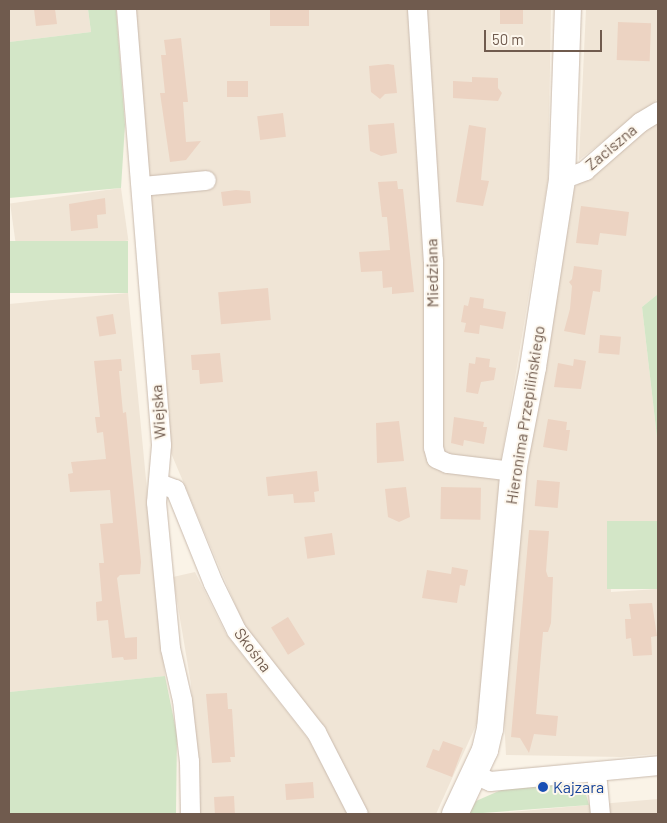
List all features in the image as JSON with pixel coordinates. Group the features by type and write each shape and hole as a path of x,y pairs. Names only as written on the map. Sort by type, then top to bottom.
{"street":[{"name":"Wiejska","path":"126,9 161,445 160,483 156,502 170,648 182,700 189,760 190,814"},
{"name":"Miedziana","path":"417,9 433,260 433,447 436,458 447,463 513,471"},
{"name":"Hieronima Przepilińskiego","path":"455,814 474,774 490,729 513,471 534,367 562,179 568,9"},
{"name":"Zaciszna","path":"562,179 585,170 640,122 658,111"},
{"path":"140,186 206,180"},
{"name":"Skośna","path":"160,483 175,489 213,583 236,630 316,732 358,814"},
{"path":"474,774 490,781 658,766"},
{"path":"596,772 600,814"}],"shaded area":[{"path":"9,9 88,9 91,32 9,42"},
{"path":"133,9 551,9 548,180 502,456 478,721 436,814 368,814 329,741 243,623 171,453"},
{"path":"586,9 658,9 658,99 579,160"},
{"path":"658,123 658,294 642,307 658,446 658,521 607,525 611,592 658,589 658,754 621,757 506,755 504,718 524,481 571,190 636,136"},
{"path":"121,188 128,240 17,256 10,204"},
{"path":"128,293 165,676 9,692 9,304"},
{"path":"195,572 226,634 309,740 349,814 199,814 191,684 173,577"},
{"path":"658,799 658,814 488,814 589,805"}],"green space":[{"path":"88,9 116,9 125,125 121,188 9,198 9,42 91,32"},
{"path":"9,241 128,241 128,293 9,293"},
{"path":"658,294 658,446 642,307"},
{"path":"607,521 658,521 658,589 607,589"},
{"path":"165,676 177,735 176,814 9,814 9,692"},
{"path":"575,782 584,787 589,805 469,814 476,801 508,787"}],"building":[{"path":"34,9 55,9 57,24 36,26"},
{"path":"270,9 309,9 309,26 270,26"},
{"path":"500,9 523,9 523,24 500,24"},
{"path":"618,22 651,23 650,61 617,60"},
{"path":"181,38 188,102 183,102 186,142 201,141 186,160 170,162 160,93 165,93 161,55 166,55 164,40"},
{"path":"394,65 397,93 385,94 380,99 371,92 369,66"},
{"path":"472,77 498,78 498,88 502,93 498,101 453,98 453,81 472,82"},
{"path":"227,81 248,81 248,97 227,97"},
{"path":"283,113 286,137 260,140 257,116"},
{"path":"394,123 397,153 381,156 370,151 368,125"},
{"path":"469,125 486,128 481,180 489,181 483,206 456,202"},
{"path":"397,181 398,189 403,189 414,292 392,294 392,287 383,288 382,271 361,272 359,252 390,250 387,217 382,217 378,182"},
{"path":"250,191 251,203 223,206 221,192"},
{"path":"105,198 106,214 97,215 98,228 71,231 69,204"},
{"path":"581,206 629,212 626,236 600,233 598,245 576,243"},
{"path":"574,266 602,270 600,292 593,291 585,335 564,331 570,309 572,286 569,282 572,279"},
{"path":"268,288 271,320 221,324 218,292"},
{"path":"470,297 484,299 483,308 506,312 503,329 480,325 479,334 464,332 466,323 461,322 464,305 468,306"},
{"path":"113,314 116,334 99,336 96,317"},
{"path":"600,335 621,337 619,355 598,353"},
{"path":"220,353 223,382 200,384 199,370 192,370 191,355"},
{"path":"476,357 490,359 489,367 496,368 494,380 481,382 478,394 466,392 469,363 475,364"},
{"path":"121,359 122,371 119,371 123,413 126,412 141,562 140,574 120,575 117,578 125,638 137,637 137,659 124,660 123,657 112,658 108,620 97,621 96,602 102,601 99,563 104,563 100,524 113,523 110,490 70,492 68,474 73,473 71,462 106,459 103,432 97,433 95,417 100,417 94,361"},
{"path":"574,359 586,361 581,389 554,387 558,363 573,366"},
{"path":"454,417 484,422 483,427 487,427 484,444 464,440 463,446 451,443"},
{"path":"548,419 567,422 566,430 570,430 567,451 543,447"},
{"path":"399,421 404,461 377,463 376,423"},
{"path":"317,471 319,491 314,492 315,502 294,503 293,494 268,496 266,477"},
{"path":"537,480 560,482 558,508 535,506"},
{"path":"406,487 410,517 399,522 388,517 385,489"},
{"path":"441,487 481,488 480,520 440,519"},
{"path":"529,530 549,531 546,571 548,577 553,577 551,623 548,632 543,632 536,714 558,716 556,736 534,734 529,753 520,738 511,737"},
{"path":"332,533 335,555 307,559 304,537"},
{"path":"452,567 468,570 465,586 460,585 457,603 422,598 427,570 451,574"},
{"path":"652,603 657,636 651,637 652,655 633,656 631,638 626,639 625,619 631,619 629,604"},
{"path":"288,617 305,644 288,655 271,628"},
{"path":"227,693 228,709 232,709 235,757 230,757 231,762 212,763 206,694"},
{"path":"443,741 463,748 452,777 426,767 433,749 439,751"},
{"path":"313,782 314,798 286,800 285,784"},
{"path":"234,796 235,814 215,814 214,797"}],"place":[{"name":"Kajzara","path":"543,787"}]}
